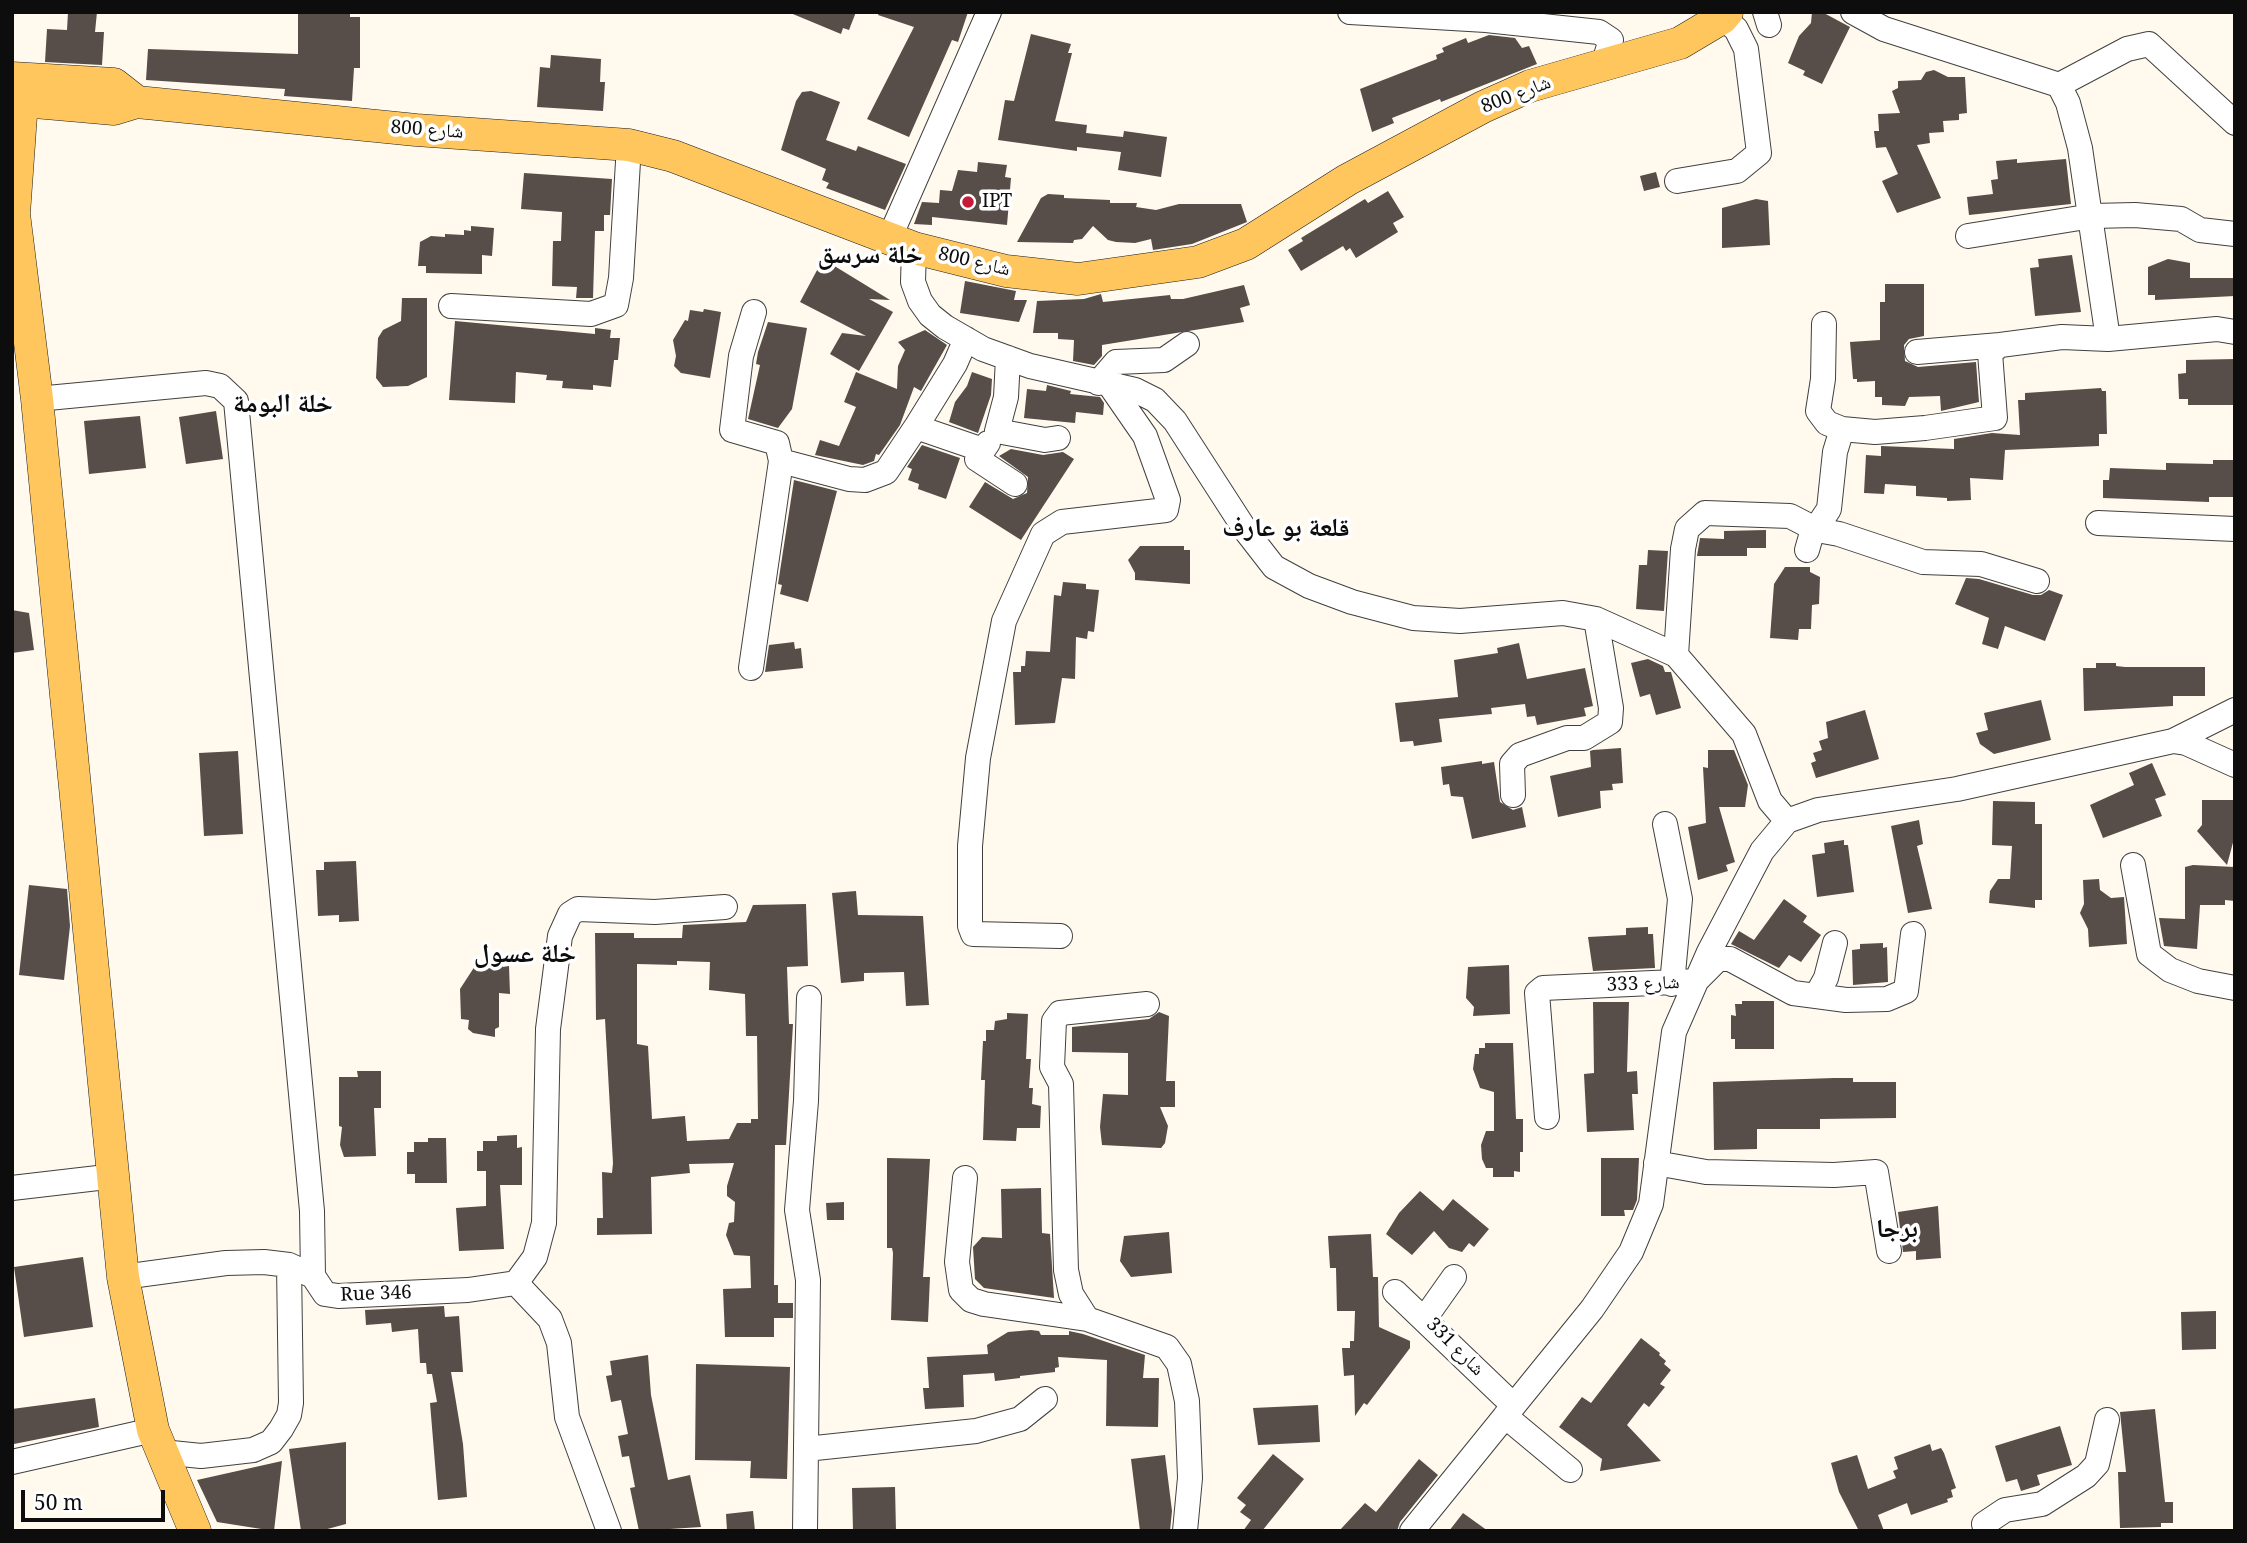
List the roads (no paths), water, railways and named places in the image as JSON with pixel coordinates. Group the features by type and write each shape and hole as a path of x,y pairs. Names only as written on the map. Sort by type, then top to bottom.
{"main road":[{"name":"شارع 800","path":"16,84 114,84 137,102 403,129 629,145 673,156 901,243 1006,271 1077,279 1198,262 1246,244 1347,180 1483,107 1530,86 1680,43 1725,15"},
{"path":"16,84 13,212 37,399 123,1277 157,1441 195,1531"}],"street":[{"path":"989,12 901,243 920,301 930,315 966,339 1008,358 1135,390 1154,400 1175,421 1246,531 1274,567 1310,586 1413,618 1460,621 1563,613 1596,619 1676,655 1744,734 1770,801 1787,821"},
{"path":"1350,12 1486,16 1599,33 1611,40 1603,65"},
{"path":"1853,12 1884,29 2059,85 2127,49 2149,44 2235,123"},
{"path":"1677,181 1737,171 1759,153 1746,49 1725,15"},
{"path":"2059,85 2068,103 2080,148 2108,339"},
{"path":"451,306 591,314 616,305 621,278 629,145"},
{"path":"1968,236 2092,216 2161,216 2181,219 2200,230 2235,234"},
{"path":"751,668 781,461 776,443 732,430 741,356 754,312"},
{"path":"1824,324 1823,379 1818,411 1827,423 1842,429 1875,432 1995,418 1990,353 2000,345"},
{"path":"1917,352 2062,337 2108,339 2217,329 2235,332"},
{"path":"781,461 849,479 865,480 886,472 955,364 966,339"},
{"path":"1103,384 1116,362 1164,360 1187,344"},
{"path":"1008,358 1006,397 990,441 977,459 1015,484"},
{"path":"37,399 206,383 220,386 236,401 312,1212 313,1276"},
{"path":"1060,936 973,934 970,926 970,846 978,758 1004,621 1043,534 1062,522 1166,510 1168,500 1145,436 1103,384"},
{"path":"916,427 990,441 1058,438"},
{"path":"1812,540 1829,509 1835,452 1842,429"},
{"path":"1676,655 1682,549 1687,529 1705,513 1790,516 1812,540"},
{"path":"2098,523 2235,528"},
{"path":"1812,540 1839,534 1923,562 1981,564 2037,581"},
{"path":"1513,795 1512,764 1521,755 1567,738 1584,738 1610,722 1611,708 1596,619"},
{"path":"1684,983 1762,851 1787,821 1818,810 1957,789 2173,741 2235,710"},
{"path":"2173,741 2186,743 2235,765"},
{"path":"1412,1531 1592,1308 1631,1252 1651,1203 1674,1032 1684,983 1680,899 1665,824"},
{"path":"2133,865 2149,954 2171,970 2198,981 2235,988"},
{"path":"609,1531 567,1417 559,1343 550,1319 516,1283 535,1257 544,1223 548,1029 560,936 570,914 578,909 655,912 725,907"},
{"name":"شارع 333","path":"1546,1117 1537,993 1543,988 1684,983 1718,959 1730,959 1793,993 1846,1000 1886,999 1906,991 1913,934"},
{"path":"1816,996 1826,978 1835,943"},
{"path":"805,1531 808,1280 797,1210 806,1101 808,998"},
{"path":"1087,1319 1071,1294 1066,1270 1061,1084 1052,1067 1054,1021 1060,1013 1147,1004"},
{"path":"1656,1163 1706,1172 1834,1175 1876,1172 1889,1251"},
{"path":"12,1188 114,1176"},
{"path":"965,1178 957,1262 961,1290 971,1300 1087,1319 1167,1347 1179,1364 1187,1401 1190,1478 1185,1531"},
{"name":"Rue 346","path":"123,1277 226,1263 289,1265 313,1276 325,1294 338,1296 468,1290 516,1283"},
{"path":"12,1462 157,1441 201,1456 253,1450 271,1442 289,1415 291,1403 289,1265"},
{"path":"1425,1318 1454,1277"},
{"name":"شارع 331","path":"1395,1292 1425,1318 1509,1411 1570,1470"},
{"path":"806,1449 976,1431 1020,1419 1045,1399"},
{"path":"1986,1531 1984,1524 2005,1510 2042,1504 2085,1476 2098,1464 2106,1420"}],"place":[{"name":"IPT","path":"968,202"}],"district":[{"name":"خلة سرسق","path":"870,256"},
{"name":"خلة البومة","path":"283,405"},
{"name":"قلعة بو عارف","path":"1286,529"},
{"name":"خلة عسول","path":"525,955"},
{"name":"برجا","path":"1897,1230"}]}
